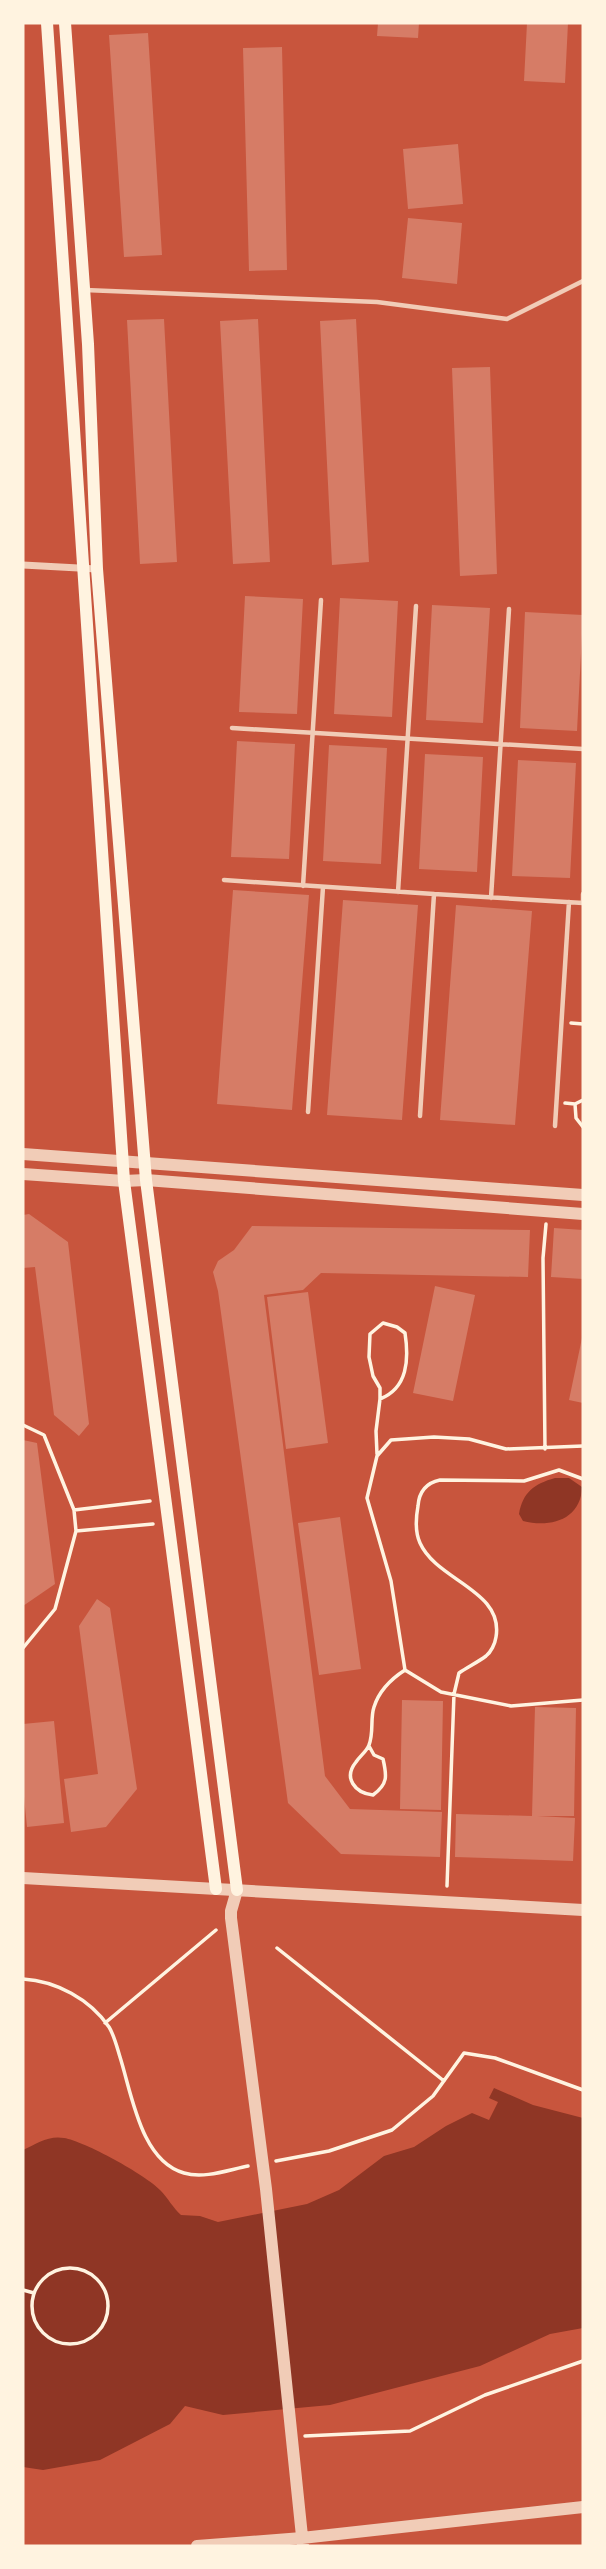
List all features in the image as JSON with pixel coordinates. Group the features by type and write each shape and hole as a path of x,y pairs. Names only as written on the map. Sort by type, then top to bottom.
{"main road":[{"path":"47,23 91,569 144,1161 237,1891"},
{"path":"65,23 84,290 91,569 124,1181 216,1889"}],"street":[{"path":"23,565 91,569"},
{"path":"23,1154 583,1195"},
{"path":"23,1174 146,1180 583,1214"},
{"path":"23,1878 583,1910"},
{"path":"216,1889 231,1914"},
{"path":"237,1891 231,1914 266,2189 302,2542"},
{"path":"197,2546 302,2542 583,2507"}],"lane":[{"path":"84,290 377,302 507,319 583,281"},
{"path":"303,886 321,600"},
{"path":"398,892 416,606"},
{"path":"491,898 509,609"},
{"path":"232,728 583,749"},
{"path":"224,880 583,903 583,894"},
{"path":"308,1112 323,887"},
{"path":"420,1116 434,894"},
{"path":"555,1126 569,902"}],"path":[{"path":"557,1102 575,1104 583,1100"},
{"path":"575,1104 576,1118 583,1128"},
{"path":"545,1449 543,1258 547,1211"},
{"path":"380,1399 392,1395 402,1380 407,1348 405,1333 397,1327 383,1323 370,1334 369,1357 373,1376 380,1388 380,1399 376,1431 377,1456 367,1498 391,1581 405,1670 441,1692 511,1706 583,1700"},
{"path":"23,1424 44,1435 74,1510 76,1531 55,1609 23,1648"},
{"path":"377,1456 391,1440 434,1437 469,1439 506,1449 583,1446"},
{"path":"446,1903 454,1694 459,1673 489,1654 495,1641 498,1623 494,1611 484,1599 444,1572 419,1542 416,1525 418,1502 422,1490 430,1482 440,1480 524,1481 559,1471 583,1479"},
{"path":"74,1510 166,1499"},
{"path":"76,1531 169,1523"},
{"path":"369,1746 374,1755 383,1759 387,1778 382,1789 373,1795 357,1790 352,1784 351,1773 354,1763 369,1746 373,1729 373,1707 389,1680 405,1670"},
{"path":"105,2023 231,1914"},
{"path":"277,1948 444,2081"},
{"path":"23,1979 39,1980 81,1999 105,2023 114,2040 154,2153 164,2164 186,2174 207,2174 329,2151 392,2130 433,2096 464,2053 495,2058 583,2090"},
{"path":"61,2269 85,2271 96,2278 104,2288 108,2312 104,2324 86,2341 74,2345 49,2339 34,2319 34,2293 40,2282 49,2274 61,2269"},
{"path":"23,2290 34,2293"},
{"path":"292,2437 410,2431 485,2395 583,2361"}],"shaded area":[{"path":"555,1478 569,1478 582,1487 576,1507 570,1514 553,1522 523,1521 519,1514 523,1500 535,1486"},
{"path":"494,2088 533,2105 583,2118 583,2328 550,2334 480,2366 330,2405 223,2415 185,2406 170,2424 100,2460 43,2470 23,2467 23,2150 53,2138 73,2140 142,2176 160,2190 181,2215 200,2216 218,2222 307,2204 339,2190 384,2156 414,2147 472,2113 489,2120 498,2102 489,2098"}],"building":[{"path":"378,23 419,23 418,38 377,36"},
{"path":"527,23 568,23 565,83 524,81"},
{"path":"148,33 162,255 124,257 109,35"},
{"path":"282,47 287,270 249,271 243,48"},
{"path":"458,144 463,204 408,209 403,149"},
{"path":"408,218 462,223 457,284 402,278"},
{"path":"164,319 177,562 140,564 127,320"},
{"path":"258,319 270,562 233,564 220,321"},
{"path":"356,319 369,562 332,565 320,321"},
{"path":"490,367 497,574 460,576 452,368"},
{"path":"245,596 303,599 297,714 239,712"},
{"path":"340,598 398,601 392,717 334,714"},
{"path":"432,605 490,608 483,723 426,720"},
{"path":"525,612 583,615 577,731 520,728"},
{"path":"237,741 295,744 289,859 231,857"},
{"path":"329,745 387,748 381,864 323,861"},
{"path":"425,754 483,757 477,872 419,869"},
{"path":"518,760 576,763 570,878 512,876"},
{"path":"233,890 309,895 292,1110 217,1104"},
{"path":"343,900 418,905 402,1120 327,1115"},
{"path":"456,905 532,911 515,1125 440,1120"},
{"path":"29,1214 68,1242 89,1424 79,1436 54,1415 35,1267 23,1268 23,1215"},
{"path":"252,1226 530,1230 528,1277 321,1273 303,1290 264,1295 325,1776 350,1809 442,1812 440,1857 341,1854 288,1803 218,1291 213,1272 218,1261 234,1250"},
{"path":"554,1228 583,1230 583,1279 551,1277"},
{"path":"435,1286 475,1295 453,1401 413,1393"},
{"path":"308,1292 328,1443 286,1449 267,1297"},
{"path":"583,1338 583,1403 569,1400"},
{"path":"23,1440 37,1443 55,1584 23,1606"},
{"path":"340,1517 361,1669 319,1675 298,1523"},
{"path":"97,1599 110,1608 137,1789 106,1827 71,1832 64,1779 98,1774 79,1626"},
{"path":"402,1700 443,1701 441,1810 400,1809"},
{"path":"535,1707 576,1708 574,1816 537,1816 575,1818 573,1861 455,1857 456,1814 532,1816"},
{"path":"54,1721 64,1823 27,1827 23,1787 23,1724"}]}
